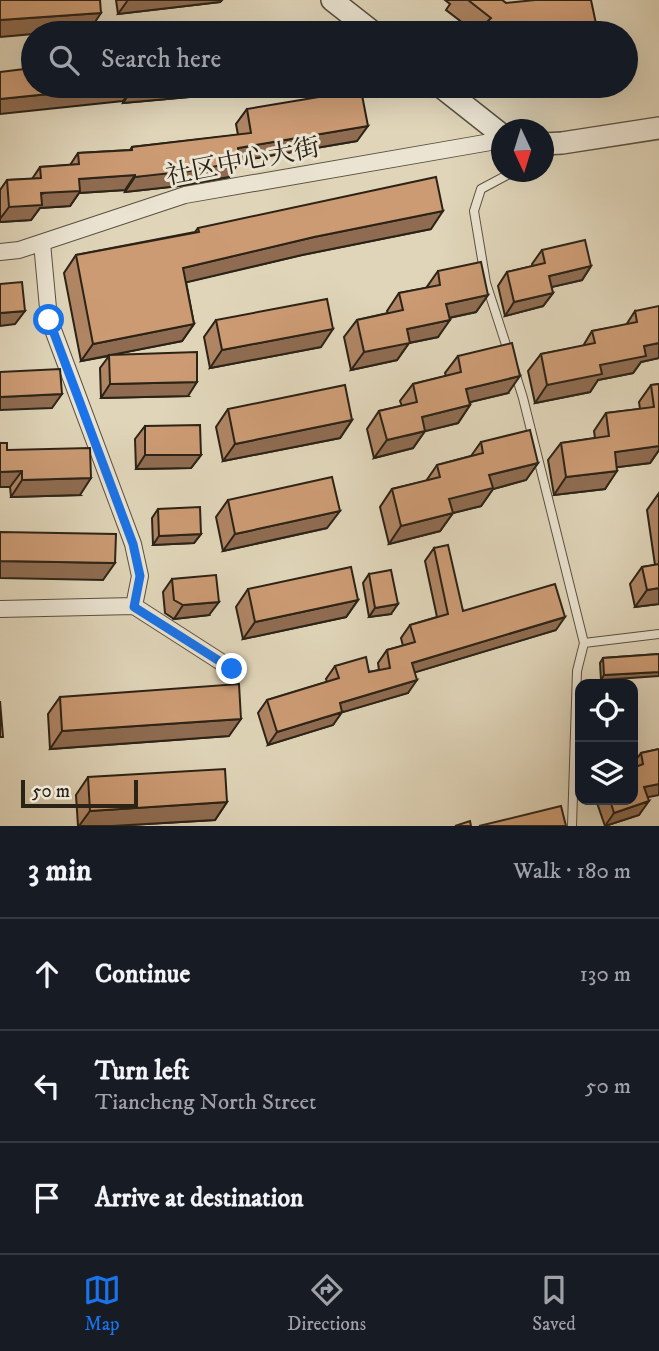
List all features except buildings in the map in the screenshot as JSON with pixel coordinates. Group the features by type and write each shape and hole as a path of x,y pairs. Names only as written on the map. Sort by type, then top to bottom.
{"street":[{"path":"332,0 359,21"},
{"path":"455,98 491,128"},
{"path":"554,143 659,128"},
{"name":"社区中心大街","path":"0,252 42,243 185,195 491,139"},
{"path":"42,243 49,320 133,544 140,576 134,607"},
{"path":"0,609 134,607 232,669"}],"lane":[{"path":"494,182 481,189 474,211 486,283 523,398 584,643 577,671 572,826"},
{"path":"584,643 659,634"}],"route":[{"path":"49,320 133,544 140,576 134,607 232,669"}]}
